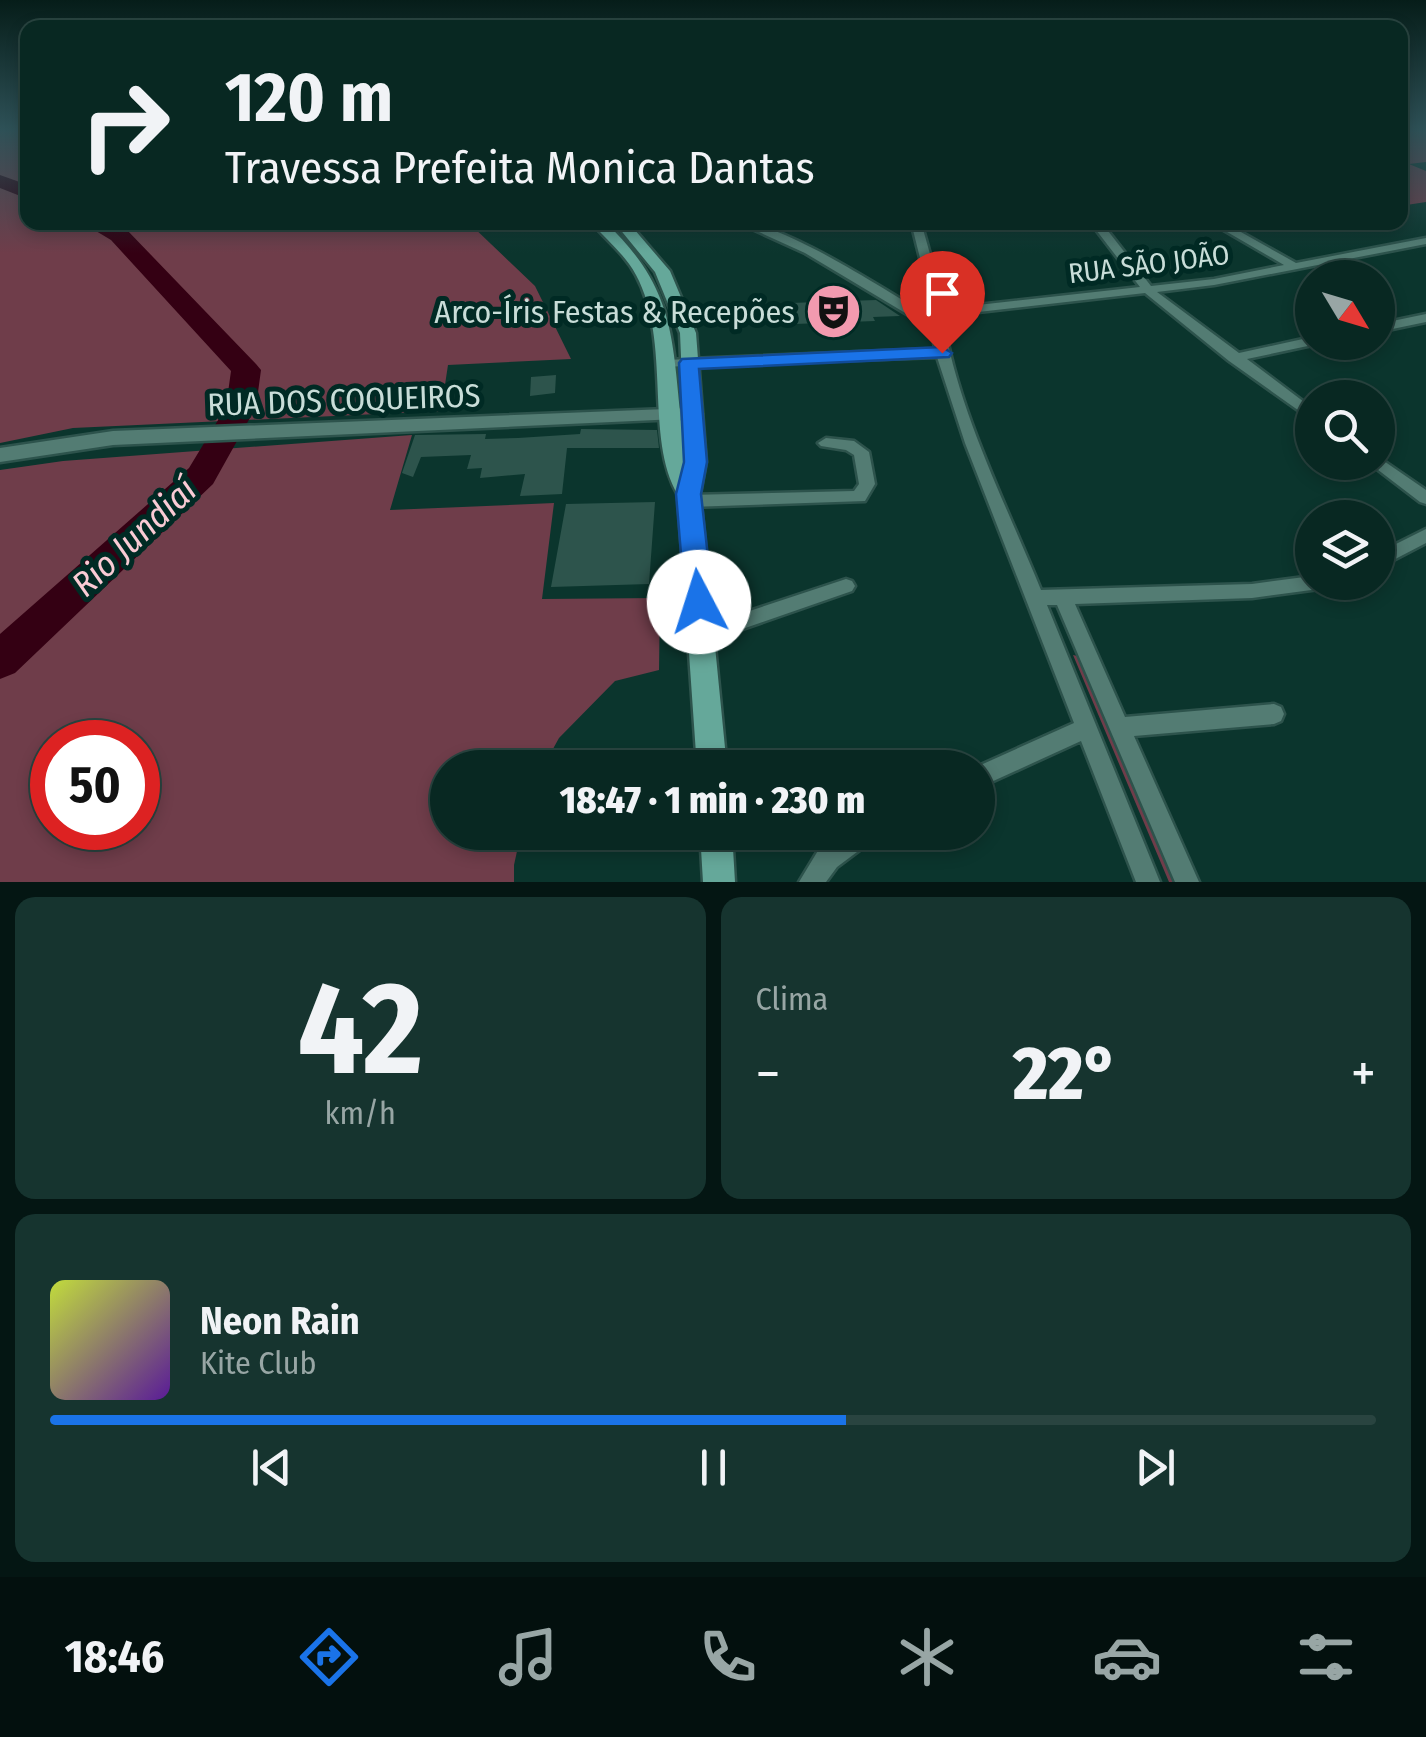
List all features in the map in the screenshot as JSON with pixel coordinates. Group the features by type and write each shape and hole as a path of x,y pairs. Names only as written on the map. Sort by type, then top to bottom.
{"main road":[{"path":"604,230 632,260 659,304 666,334 669,415 680,482 689,497"},
{"path":"627,230 670,284 688,333 696,462 689,497 711,750"},
{"path":"717,850 719,882"}],"street":[{"path":"761,230 810,251 936,320"},
{"path":"918,230 942,353 1084,729 1148,882"},
{"path":"1101,230 1150,292 1295,403"},
{"path":"1229,230 1294,267"},
{"name":"RUA SÃO JOÃO","path":"936,320 1182,287 1426,241"},
{"path":"1130,266 1182,287"},
{"path":"1395,324 1426,318"},
{"path":"1234,358 1295,345"},
{"path":"665,364 942,353"},
{"name":"RUA DOS COQUEIROS","path":"0,454 96,440 692,414"},
{"path":"689,497 858,498 867,484 861,452 849,445 826,442"},
{"path":"1395,475 1426,498"},
{"path":"1395,552 1426,535"},
{"path":"1034,598 1252,591 1295,585"},
{"path":"702,635 846,586"},
{"path":"1062,596 1187,882"},
{"path":"1118,727 1274,714"},
{"path":"995,769 1084,729"},
{"path":"811,882 828,858 839,850"}],"shaded area":[{"path":"0,171 20,171 20,230 476,230 535,286 571,359 448,365 441,411 73,428 0,443"},
{"path":"1408,171 1426,171 1426,202 1408,205"},
{"path":"412,435 390,510 554,503 542,599 660,598 659,670 615,681 559,738 552,750 430,750 430,850 517,850 514,882 0,882 0,470 63,461"},
{"path":"1073,655 1082,657 1180,882 1169,882"}],"building":[{"path":"876,300 900,316 873,317 875,321 795,324 790,303"},
{"path":"556,375 555,393 530,396 531,377"},
{"path":"581,429 657,430 659,448 567,448 562,494 520,496 525,474 480,478 482,468 467,469 471,455 421,457 413,477 402,473 415,435 486,434 485,439 518,438 580,434"},
{"path":"655,502 649,584 551,587 566,504"}],"waterway":[{"name":"Rio Jundiaí","path":"0,181 20,190"},
{"name":"Rio Jundiaí","path":"0,660 201,476 241,407 246,370 119,235 109,230"}],"place":[{"name":"Arco-Íris Festas & Recepões","path":"834,312"}],"route":[{"path":"699,602 689,494 696,462 689,363 942,353"}]}
